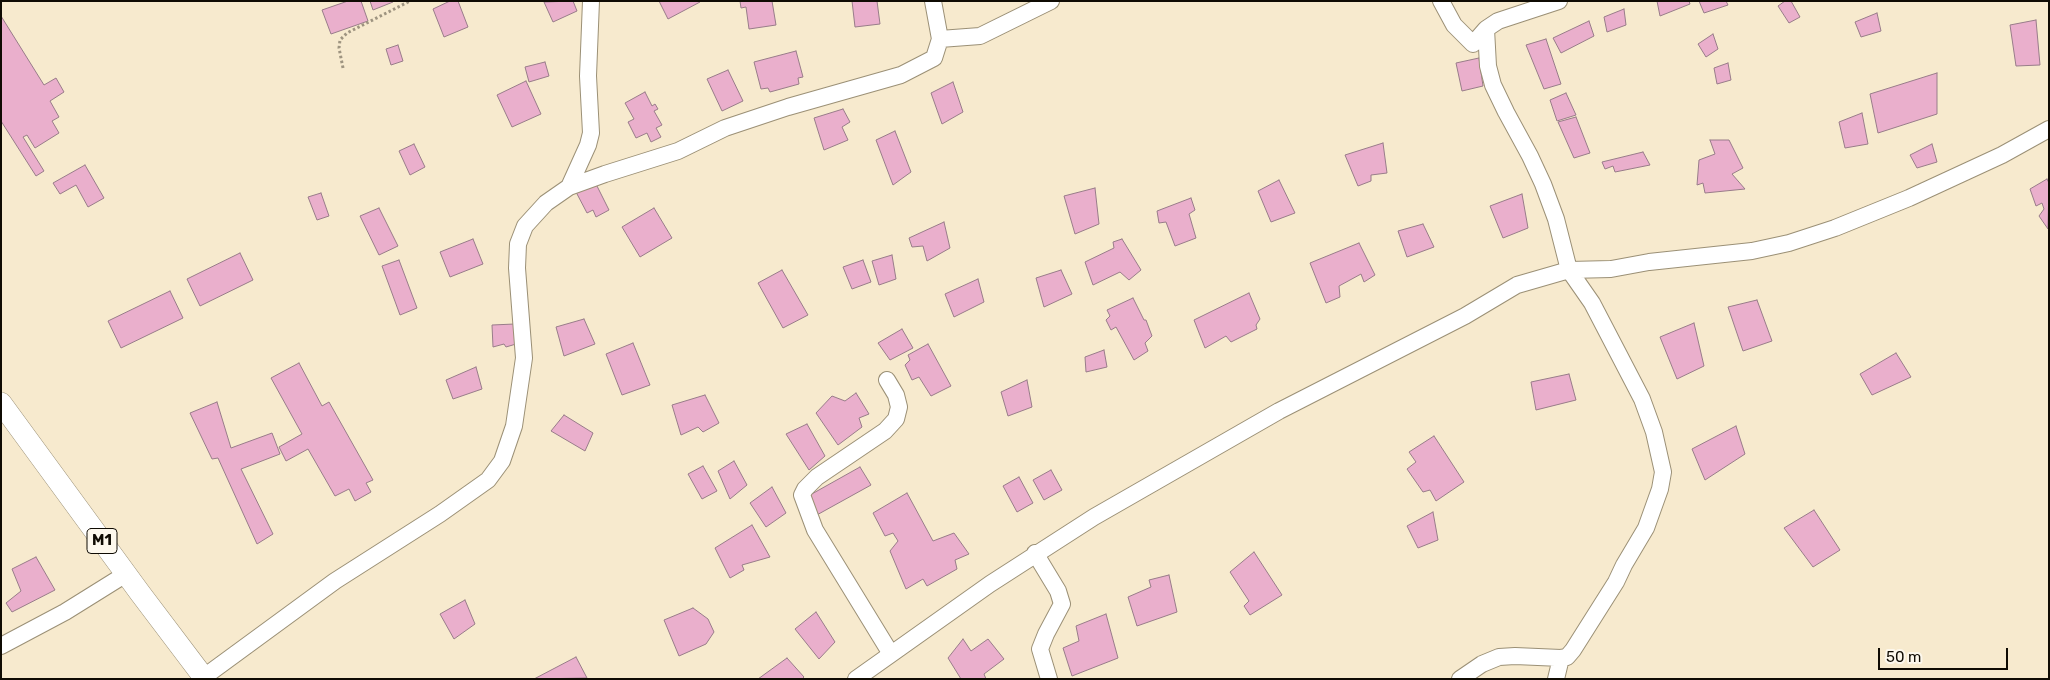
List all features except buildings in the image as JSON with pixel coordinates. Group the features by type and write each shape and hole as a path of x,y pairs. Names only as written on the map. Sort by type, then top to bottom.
{"main road":[{"name":"M1","path":"1,403 205,678"}],"street":[{"path":"569,187 588,145 591,133 588,76 591,1"},
{"path":"205,678 334,581 440,514 488,480 502,461 514,426 524,358 517,268 518,244 525,226 546,203 569,187 678,151 725,128 788,107 901,75 934,58 940,39 933,1"},
{"path":"940,39 980,36 1051,1"},
{"path":"1441,1 1454,25 1473,44 1488,66"},
{"path":"1473,44 1486,29 1498,21 1559,1"},
{"path":"1460,679 1482,664 1499,657 1561,658 1566,657 1574,650 1616,582 1646,528 1660,489 1663,472 1654,432 1642,399 1592,303 1569,270 1556,219 1543,184 1493,85 1488,66 1486,29"},
{"path":"856,679 1035,554 1102,512 1279,411 1457,320 1517,285 1569,270 1611,269 1650,262 1752,251 1789,243 1835,228 1909,198 2002,155 2049,129"},
{"path":"887,380 896,395 899,407 896,419 885,431 817,477 805,489 802,496 815,530 892,654"},
{"path":"1035,554 1058,591 1062,604 1040,649 1049,679"},
{"path":"1,646 65,612 126,574"},
{"path":"1556,679 1561,658"}],"path":[{"path":"343,68 338,48 340,40 347,33 410,1"}]}
